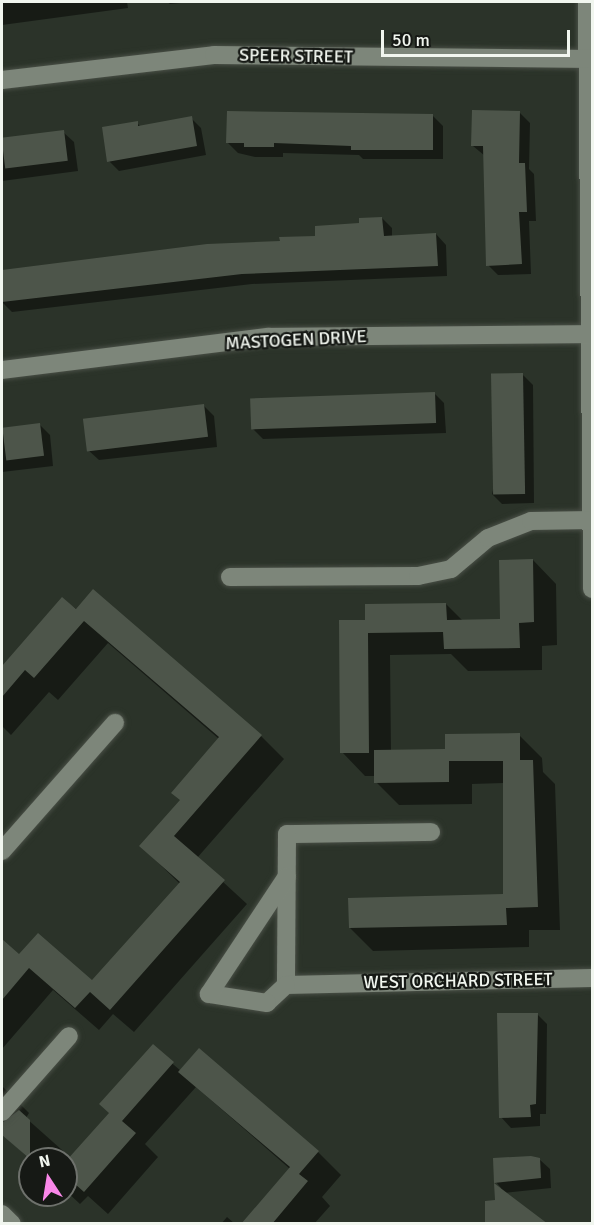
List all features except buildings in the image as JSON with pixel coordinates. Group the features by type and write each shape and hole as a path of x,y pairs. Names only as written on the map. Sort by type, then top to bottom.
{"street":[{"path":"587,2 590,59 592,588"},
{"name":"SPEER STREET","path":"2,80 214,55 590,59"},
{"name":"MASTOGEN DRIVE","path":"2,370 268,338 591,334"},
{"path":"230,577 418,576 451,569 488,538 531,521 592,520"},
{"path":"2,851 115,723"},
{"path":"287,876 209,994 267,1003 286,985 287,876 287,834 431,832"},
{"name":"WEST ORCHARD STREET","path":"286,985 592,978"},
{"path":"2,1112 69,1036"},
{"path":"2,1214 12,1224"}]}
